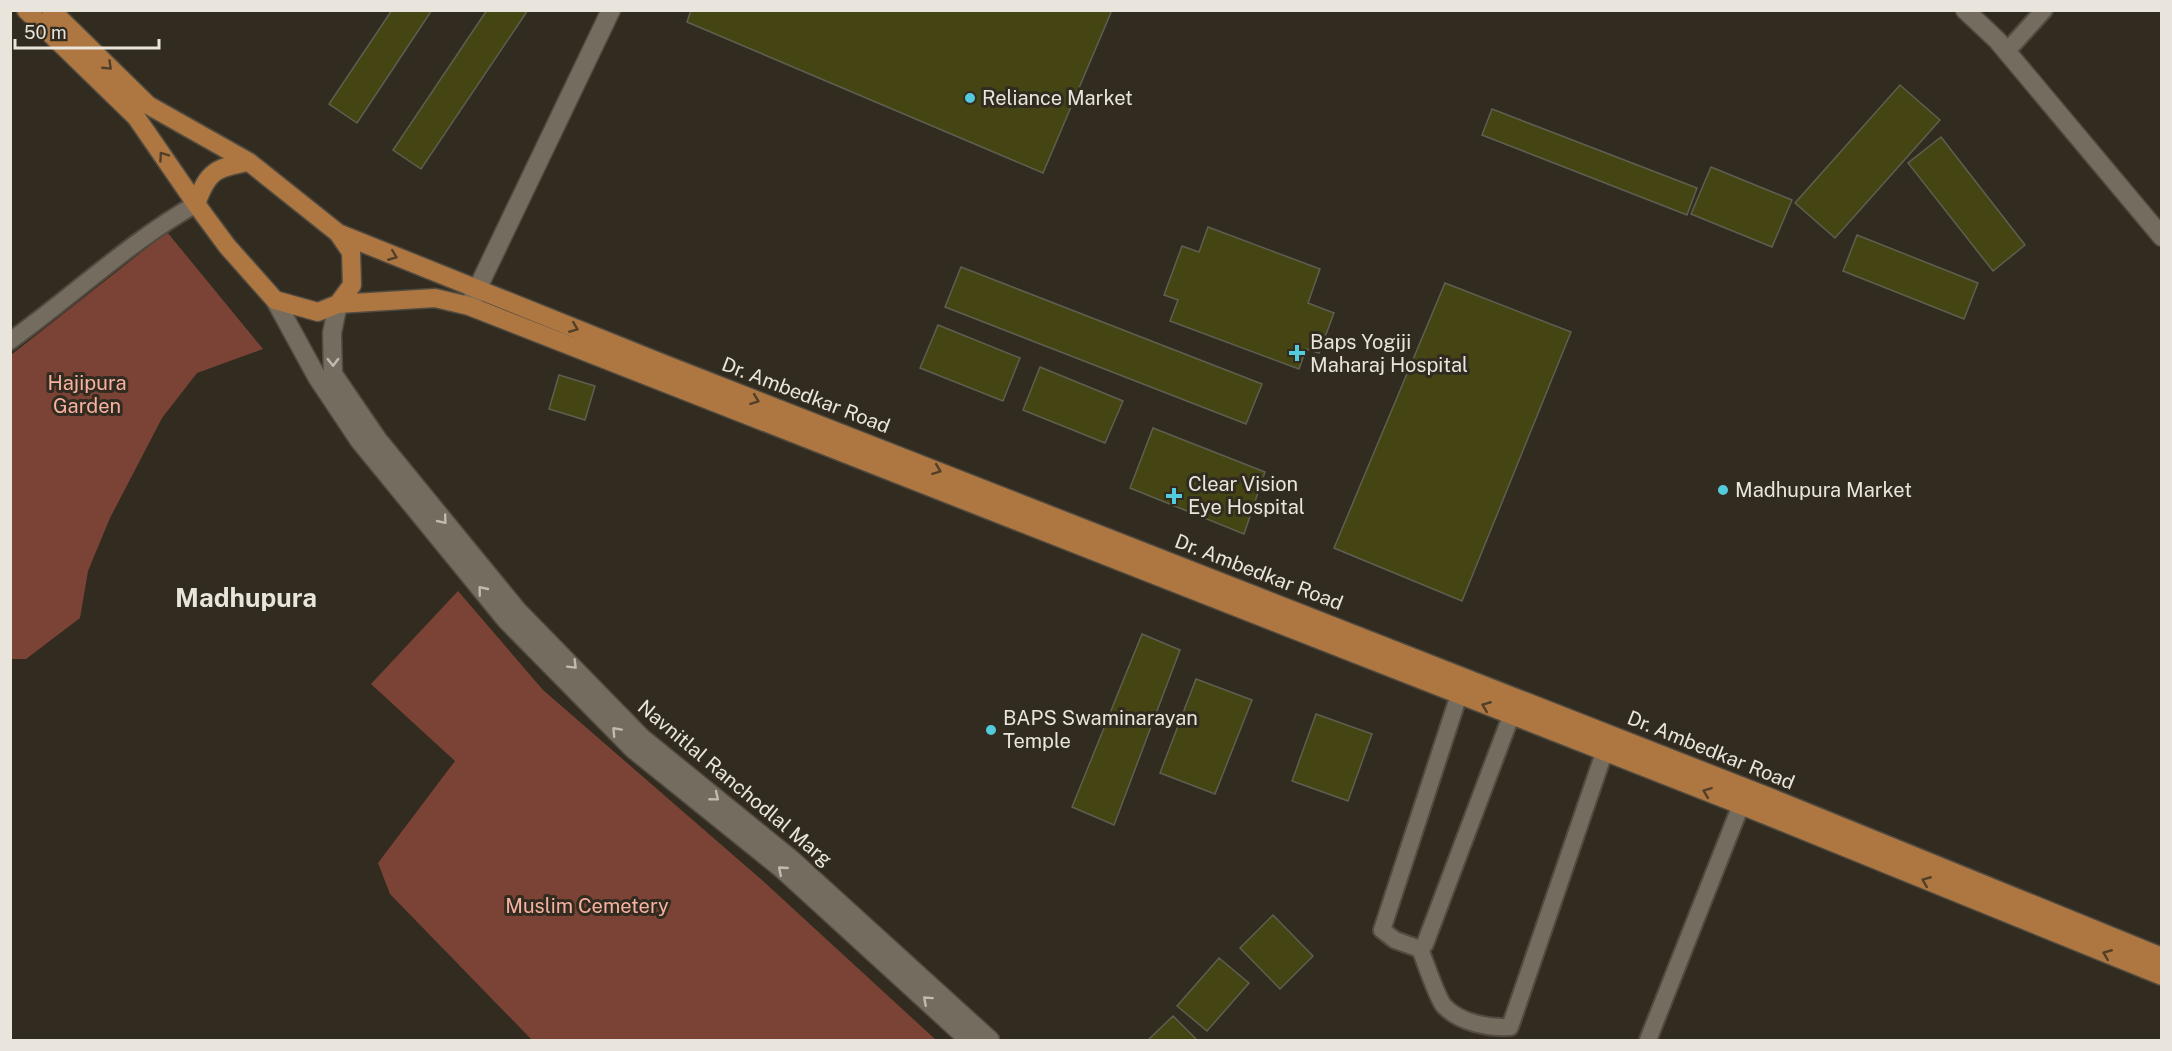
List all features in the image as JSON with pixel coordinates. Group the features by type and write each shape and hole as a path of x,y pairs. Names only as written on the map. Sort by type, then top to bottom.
{"main road":[{"path":"26,10 136,117 227,246 275,300 312,368 359,440 507,621 633,749 782,869 969,1041"},
{"path":"51,10 148,105 249,162 338,233 351,252 352,285 338,304"},
{"path":"473,298 611,10"},
{"path":"1965,10 2007,51 2162,237"},
{"path":"196,204 204,181 220,167 249,162"},
{"name":"Dr. Ambedkar Road","path":"338,233 473,298 2162,976"},
{"name":"Dr. Ambedkar Road","path":"275,300 318,312 338,304 473,298 1763,795 2162,957"},
{"name":"Navnitlal Ranchodlal Marg","path":"338,304 332,333 333,374 378,440 517,610 642,738 791,859 990,1041"}],"street":[{"path":"2007,51 2044,10"},
{"path":"10,341 55,309 154,228 196,204"},
{"path":"1459,695 1383,930 1395,940 1420,949 1444,1006 1468,1020 1490,1028 1510,1027 1604,753"},
{"path":"1420,949 1425,944 1511,716"},
{"path":"1648,1041 1740,805"}],"green space":[{"name":"Hajipura Garden","path":"167,232 263,349 197,373 162,418 110,518 88,571 80,618 26,659 11,659 11,355"},
{"name":"Muslim Cemetery","path":"458,591 543,690 763,881 936,1040 532,1040 390,894 378,863 455,761 371,684"}],"building":[{"path":"392,10 432,10 357,123 329,104"},
{"path":"487,10 528,10 421,169 393,150"},
{"name":"Reliance Market","path":"691,10 1112,10 1043,173 687,22"},
{"path":"1900,85 1940,120 1835,238 1795,203"},
{"path":"1492,109 1697,188 1687,215 1482,135"},
{"path":"1941,137 2025,245 1993,271 1908,163"},
{"path":"1711,167 1792,200 1772,247 1691,214"},
{"path":"1208,227 1320,269 1308,303 1334,313 1319,353 1306,349 1299,369 1170,321 1178,300 1164,295 1182,246 1199,252"},
{"path":"1857,235 1978,283 1964,319 1843,271"},
{"path":"961,267 1262,384 1246,424 945,307"},
{"path":"1445,283 1571,332 1462,601 1334,548"},
{"path":"938,325 1020,358 1003,401 920,368"},
{"path":"1040,367 1123,401 1105,443 1023,410"},
{"path":"559,375 595,386 585,420 549,409"},
{"path":"1153,428 1265,472 1244,534 1130,488"},
{"path":"1142,634 1180,650 1114,825 1072,807"},
{"path":"1196,679 1252,700 1215,794 1160,773"},
{"path":"1316,714 1372,734 1348,801 1292,781"},
{"path":"1273,915 1313,956 1280,989 1240,948"},
{"path":"1219,958 1249,983 1207,1031 1177,1006"},
{"path":"1173,1016 1197,1040 1148,1040"}],"place":[{"name":"Reliance Market","path":"970,98"},
{"name":"Baps Yogiji Maharaj Hospital","path":"1297,353"},
{"name":"Madhupura Market","path":"1723,490"},
{"name":"Clear Vision Eye Hospital","path":"1174,496"},
{"name":"BAPS Swaminarayan Temple","path":"991,730"}],"district":[{"name":"Madhupura","path":"246,598"}]}
